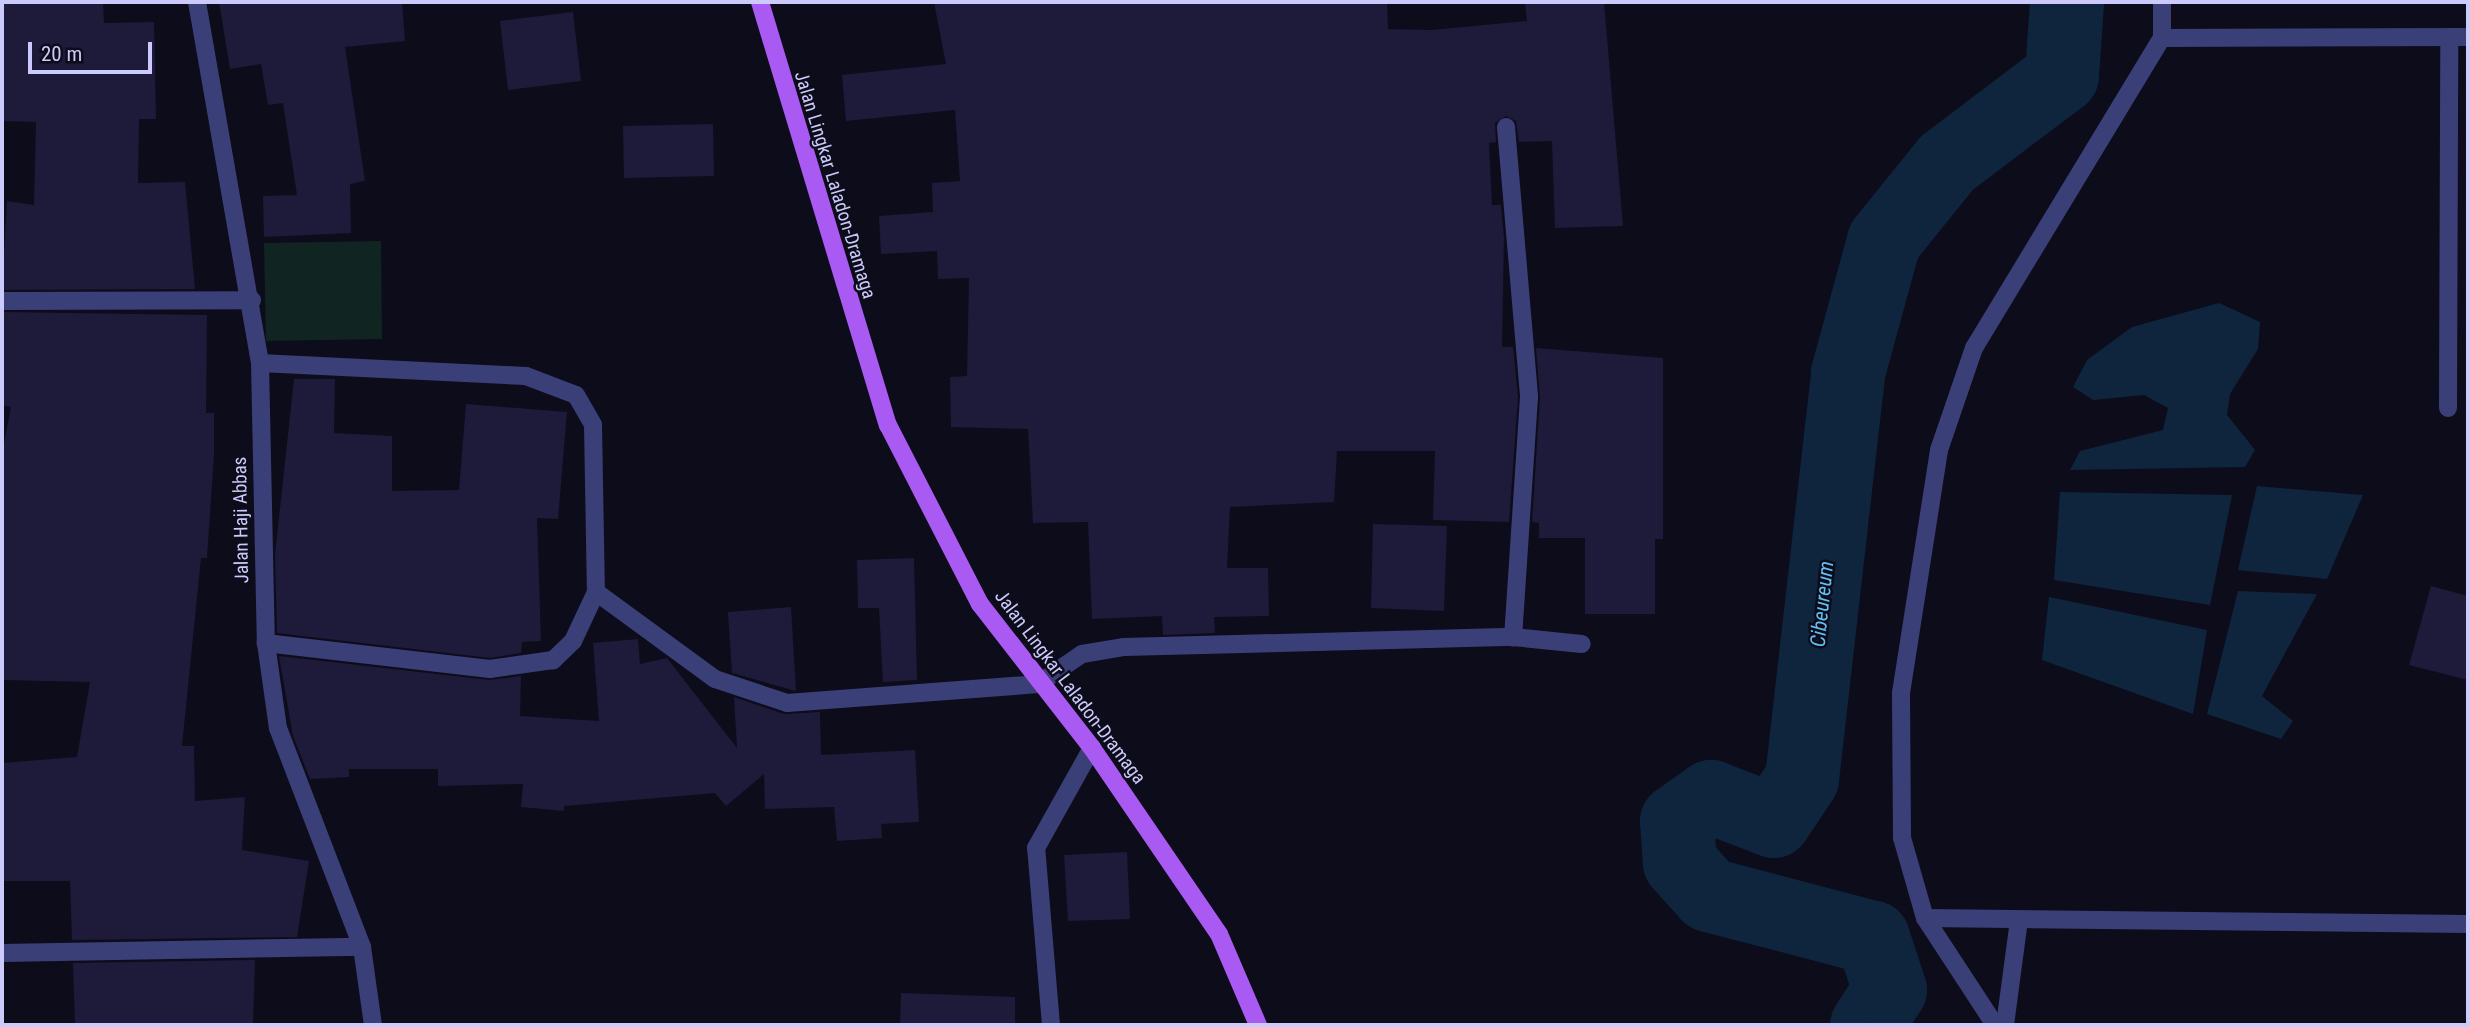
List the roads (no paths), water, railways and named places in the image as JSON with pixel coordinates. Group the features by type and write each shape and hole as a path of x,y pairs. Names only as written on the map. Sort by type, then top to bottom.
{"main road":[{"name":"Jalan Lingkar Laladon-Dramaga","path":"760,2 888,425 979,604 1038,684 1092,748 1219,934 1258,1025"}],"street":[{"name":"Jalan Haji Abbas","path":"197,2 252,300 260,363 266,643 288,764 362,947 373,1025"},
{"path":"1995,1025 1925,918 1902,838 1898,736 1939,450 1974,348 2162,38 2162,2"},
{"path":"2448,408 2449,37"},
{"path":"2162,38 2468,37"},
{"path":"1506,127 1530,397 1513,637"},
{"path":"2,301 252,300"},
{"path":"260,363 526,376 576,395 593,425 596,592 573,641 552,660 523,669 266,643"},
{"path":"596,592 685,659 750,696 787,703 1038,684 1082,654 1124,647 1513,637 1582,643"},
{"path":"1051,1025 1036,848 1092,748"},
{"path":"1925,918 2468,924"},
{"path":"2005,1025 2019,920"},
{"path":"2,953 362,947"}],"water":[{"path":"2219,303 2260,322 2258,349 2230,394 2227,415 2255,450 2245,467 2070,470 2080,451 2163,430 2168,408 2144,395 2093,400 2073,387 2087,360 2132,327"},
{"path":"2257,486 2363,495 2327,579 2238,570"},
{"path":"2060,492 2232,495 2210,605 2054,580"},
{"path":"2238,591 2317,594 2262,696 2293,721 2281,739 2207,714"},
{"path":"2049,597 2207,630 2193,714 2042,660"}],"waterway":[{"name":"Cibeureum","path":"1867,1025 1890,990 1873,938 1709,895 1680,863 1677,821 1711,797 1774,821 1802,779 1848,373 1884,241 1947,163 2062,76 2067,2"}]}
